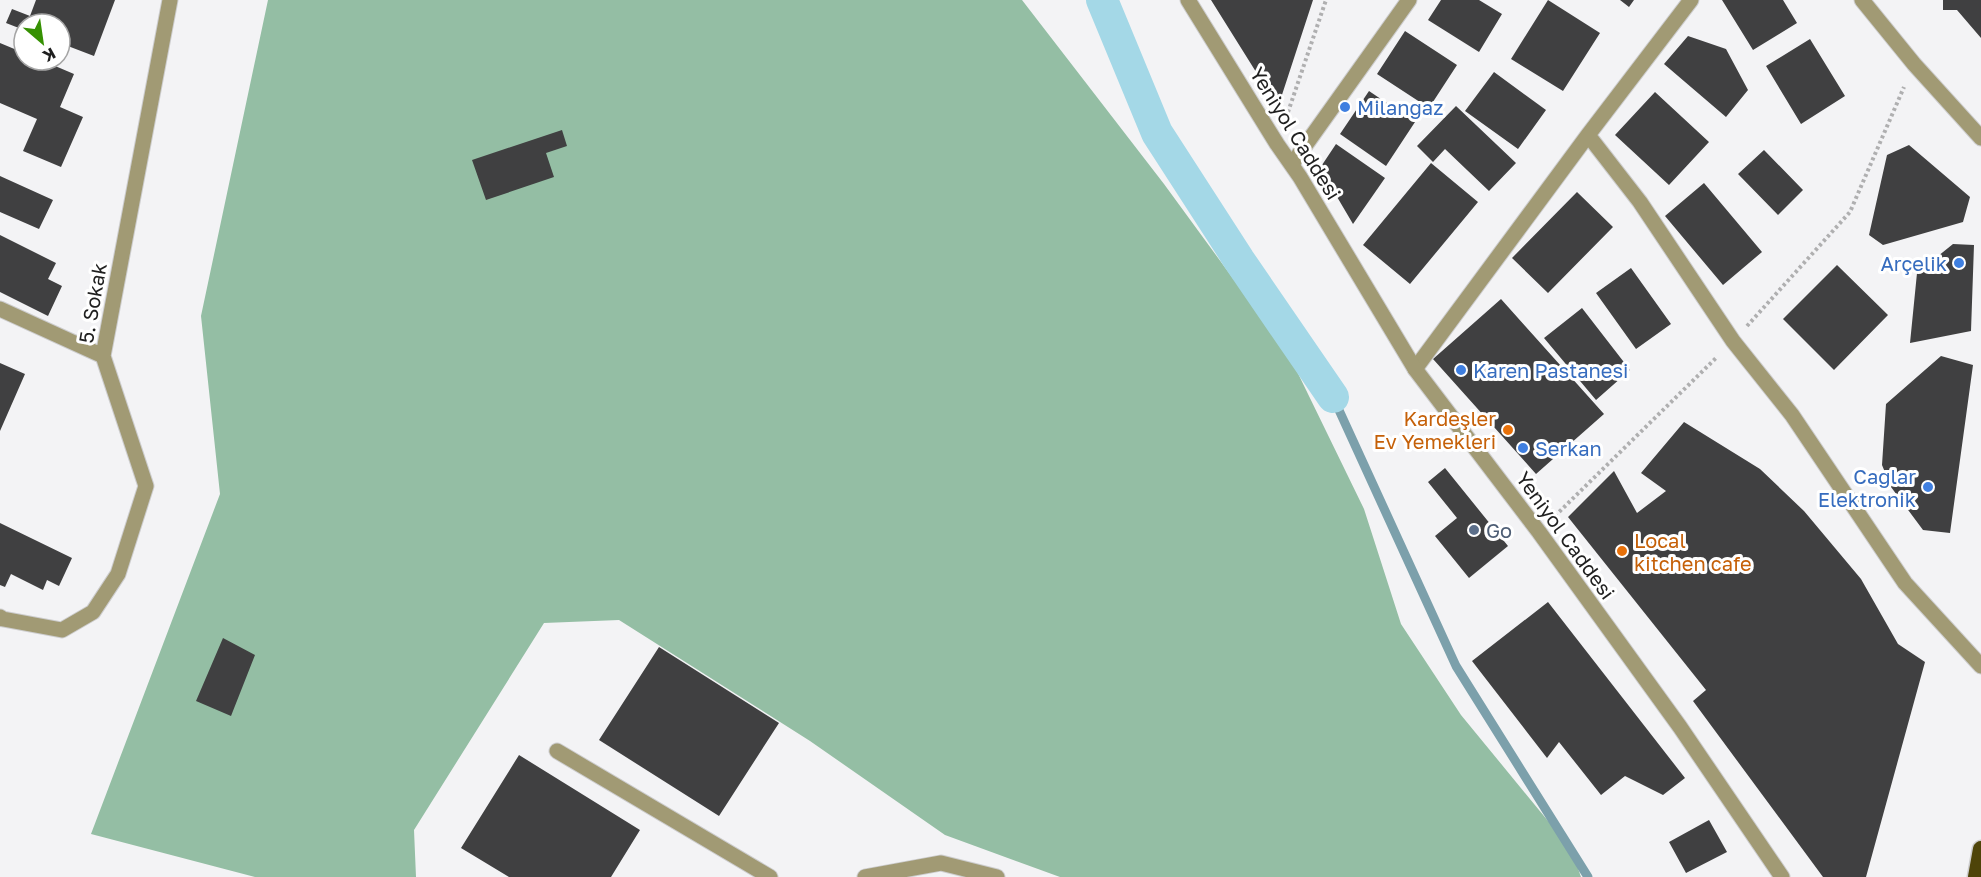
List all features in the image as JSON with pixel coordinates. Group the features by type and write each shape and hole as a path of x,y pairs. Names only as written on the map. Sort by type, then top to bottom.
{"highway":[{"path":"1976,877 1981,849"}],"street":[{"name":"5. Sokak","path":"2,618 62,630 93,612 118,574 146,486 103,356 170,0"},
{"name":"Yeniyol Caddesi","path":"1188,0 1277,144 1292,164 1415,369 1539,531 1680,727 1782,877"},
{"path":"1292,164 1409,0"},
{"path":"1415,369 1691,0"},
{"path":"1871,3 1914,64 1981,138"},
{"path":"1588,135 1640,202 1733,341 1792,415 1905,583 1981,666"},
{"path":"0,309 103,356"},
{"path":"557,751 770,877"},
{"path":"865,877 941,863 991,876"}],"path":[{"path":"1277,144 1326,0"},
{"path":"1539,531 1733,341 1850,212 1914,64"}],"green space":[{"path":"268,0 1022,0 1164,184 1289,355 1364,509 1401,624 1461,715 1571,849 1581,877 1060,877 945,835 810,741 619,620 544,623 414,830 416,877 255,877 91,834 220,494 201,316"}],"building":[{"path":"36,0 115,0 94,56 72,48 72,12 32,12"},
{"path":"1211,0 1313,0 1278,107"},
{"path":"1441,0 1479,0 1502,14 1479,52 1428,20"},
{"path":"1548,0 1600,33 1563,91 1511,59"},
{"path":"1620,0 1634,0 1629,7"},
{"path":"1722,0 1783,0 1797,23 1753,50"},
{"path":"1943,0 1981,0 1981,38 1957,10 1943,10"},
{"path":"12,9 20,12 12,12 12,25 6,23"},
{"path":"1405,31 1457,65 1429,108 1377,74"},
{"path":"1688,36 1726,49 1748,90 1726,117 1664,64"},
{"path":"1810,39 1845,96 1801,124 1766,66"},
{"path":"0,43 12,48 12,72 69,72 74,74 60,107 83,117 61,167 23,151 37,119 0,103"},
{"path":"1494,72 1546,110 1518,149 1465,111"},
{"path":"1369,91 1415,122 1386,166 1340,134"},
{"path":"1655,92 1709,142 1669,185 1615,135"},
{"path":"1456,106 1516,163 1489,191 1445,149 1433,162 1417,146"},
{"path":"562,130 567,146 546,153 554,177 486,200 472,160"},
{"path":"1336,144 1385,178 1353,224 1320,168"},
{"path":"1909,145 1970,197 1963,222 1883,245 1869,235 1887,155"},
{"path":"1764,150 1803,190 1778,215 1738,174"},
{"path":"1431,163 1478,202 1410,284 1363,245"},
{"path":"0,176 53,200 39,229 0,212"},
{"path":"1704,183 1762,252 1723,285 1665,216"},
{"path":"1577,192 1613,227 1548,293 1512,258"},
{"path":"0,235 56,263 48,279 62,286 48,316 0,292"},
{"path":"1953,244 1974,245 1971,331 1910,343 1917,273"},
{"path":"1837,265 1888,315 1834,370 1783,319"},
{"path":"1631,268 1671,324 1636,349 1596,293"},
{"path":"1501,299 1604,414 1536,474 1433,359"},
{"path":"1582,308 1630,370 1596,400 1544,338"},
{"path":"1941,356 1973,365 1950,533 1923,530 1891,487 1882,465 1886,404"},
{"path":"0,363 25,374 0,431"},
{"path":"1684,422 1760,469 1804,511 1861,579 1898,644 1925,662 1866,877 1823,877 1693,701 1706,690 1568,517 1614,471 1637,513 1666,491 1641,473"},
{"path":"1445,468 1508,546 1469,578 1435,536 1457,518 1428,482"},
{"path":"0,523 72,558 59,586 47,580 43,590 11,574 5,587 0,585"},
{"path":"1548,602 1685,778 1663,795 1625,776 1601,795 1559,742 1547,758 1472,661"},
{"path":"223,638 255,655 231,716 196,701"},
{"path":"659,647 779,723 719,816 599,740"},
{"path":"519,755 640,830 611,877 509,877 461,848"},
{"path":"1709,820 1727,852 1686,873 1669,842"}],"waterway":[{"path":"1102,0 1157,133 1239,260 1333,397"},
{"path":"1333,397 1456,666 1588,877"}],"place":[{"name":"Milangaz","path":"1345,107"},
{"name":"Arçelik","path":"1959,263"},
{"name":"Karen Pastanesi","path":"1461,370"},
{"name":"Kardeşler Ev Yemekleri","path":"1508,430"},
{"name":"Serkan","path":"1523,448"},
{"name":"Caglar Elektronik","path":"1928,487"},
{"name":"Go","path":"1474,530"},
{"name":"Local kitchen cafe","path":"1622,551"}]}
